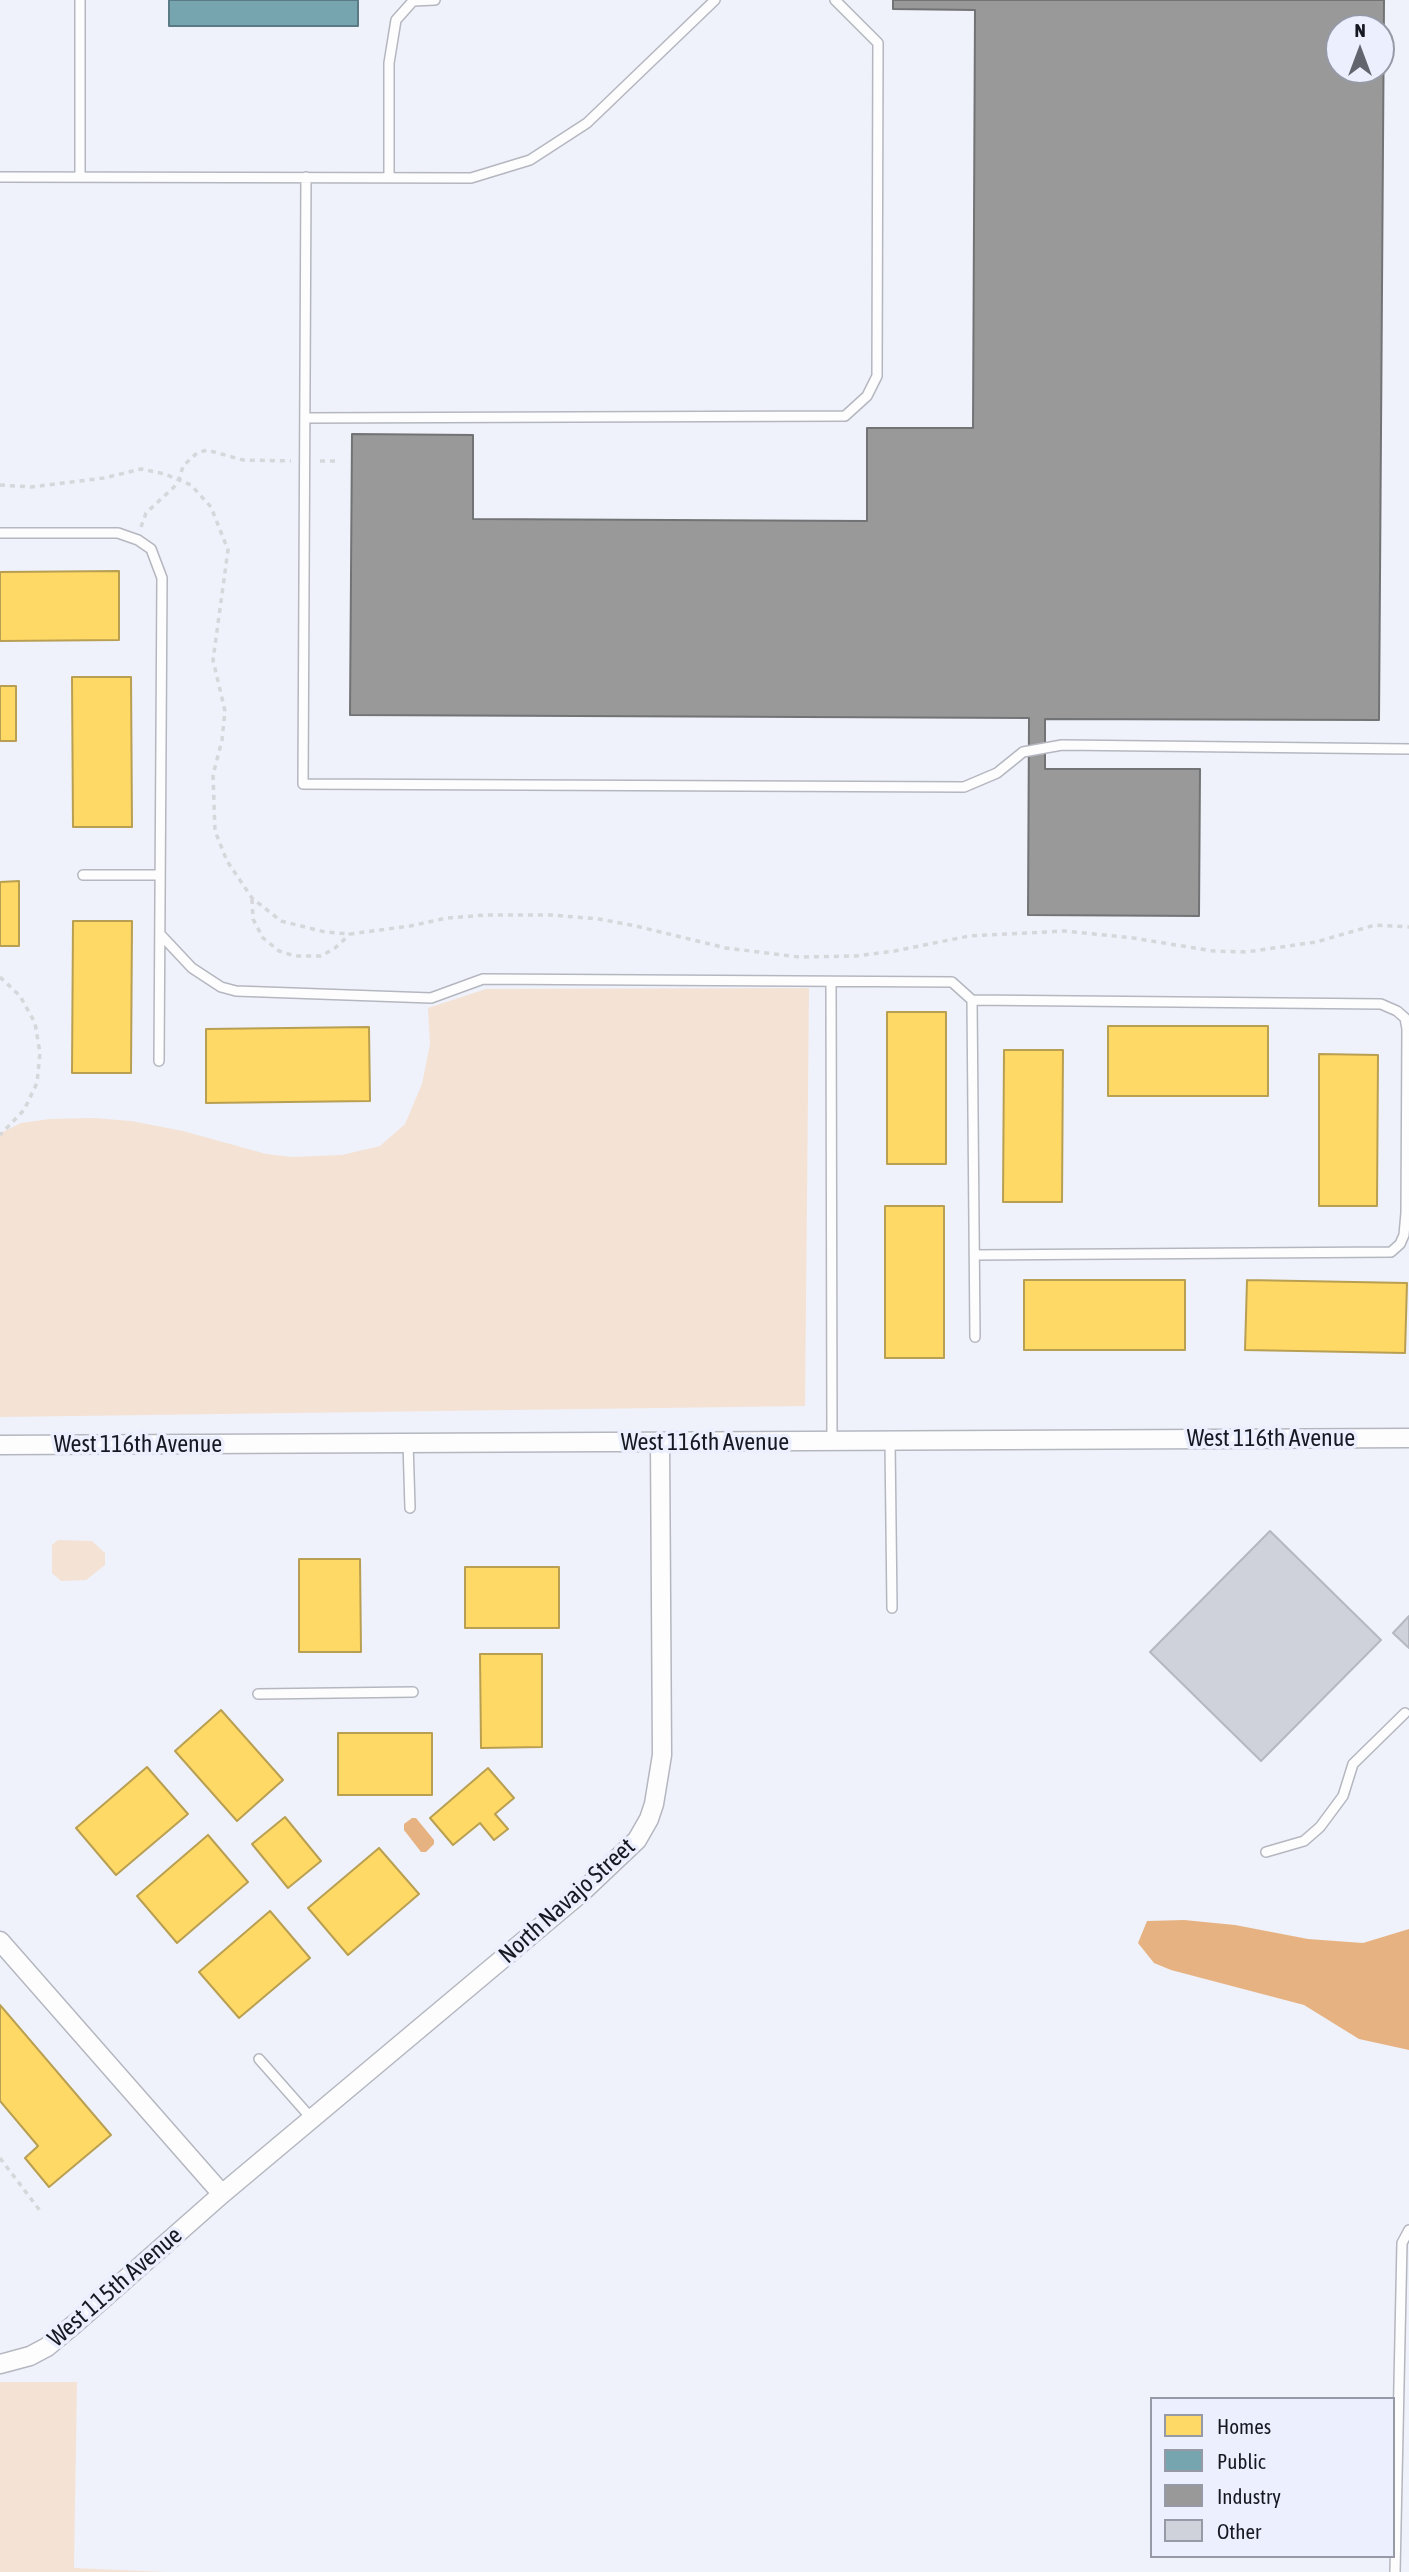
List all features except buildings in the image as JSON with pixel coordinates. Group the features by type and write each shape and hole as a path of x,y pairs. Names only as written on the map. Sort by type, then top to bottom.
{"street":[{"name":"West 116th Avenue","path":"0,1445 1409,1437"},
{"name":"North Navajo Street","path":"222,2194 581,1893 637,1840 654,1804 662,1755 660,1443"},
{"path":"0,1941 222,2194"},
{"name":"West 115th Avenue","path":"0,2364 20,2360 47,2347 222,2194"}],"lane":[{"path":"80,0 80,177"},
{"path":"389,178 389,63 396,20 413,1 435,0"},
{"path":"0,177 471,178 530,160 587,123 715,0"},
{"path":"304,418 845,416 867,396 877,376 878,43 835,0"},
{"path":"306,177 303,784 964,787 997,773 1023,752 1062,745 1409,748"},
{"path":"0,533 118,533 138,540 150,549 162,578 159,1061"},
{"path":"83,875 160,875"},
{"path":"160,934 192,968 221,987 236,991 430,998 482,979 952,982 972,1000 1381,1004 1405,1018 1406,1213 1404,1235 1400,1244 1391,1252 975,1255"},
{"path":"831,982 832,1441"},
{"path":"972,1000 975,1337"},
{"path":"890,1441 892,1608"},
{"path":"408,1442 410,1508"},
{"path":"258,1694 413,1692"},
{"path":"1266,1852 1304,1841 1320,1827 1343,1796 1353,1764 1405,1713"},
{"path":"259,2059 312,2119"},
{"path":"1395,2572 1402,2243 1409,2230"}],"path":[{"path":"138,540 146,513 179,480 183,466 197,453 207,450 243,460 338,461"},
{"path":"0,485 31,487 104,478 141,469 191,485 211,508 228,550 214,660 225,711 214,775 215,831 227,861 252,898 281,921 325,932 350,934 447,918 551,915 636,926 726,948 799,957 856,956 970,936 1064,931 1133,938 1213,951 1246,952 1316,942 1376,925 1409,927"},
{"path":"252,898 253,919 263,938 279,951 295,956 320,956 335,948 350,934"},
{"path":"0,976 20,996 35,1023 40,1053 37,1083 24,1110 0,1135"},
{"path":"0,2158 41,2212"}],"shaded area":[{"path":"809,988 805,1406 0,1417 0,1133 21,1123 93,1118 131,1121 183,1131 266,1154 292,1157 342,1155 380,1146 405,1124 422,1084 430,1044 428,1008 486,989"},
{"path":"58,1540 92,1541 105,1553 105,1565 86,1580 61,1581 52,1573 52,1545"},
{"path":"416,1818 434,1840 434,1844 426,1852 421,1852 404,1830 404,1824"},
{"path":"1184,1920 1235,1925 1308,1939 1363,1943 1409,1929 1409,2050 1359,2039 1304,2005 1171,1970 1154,1963 1138,1943 1147,1921"},
{"path":"0,2382 77,2382 74,2568 166,2572 0,2572"}]}
